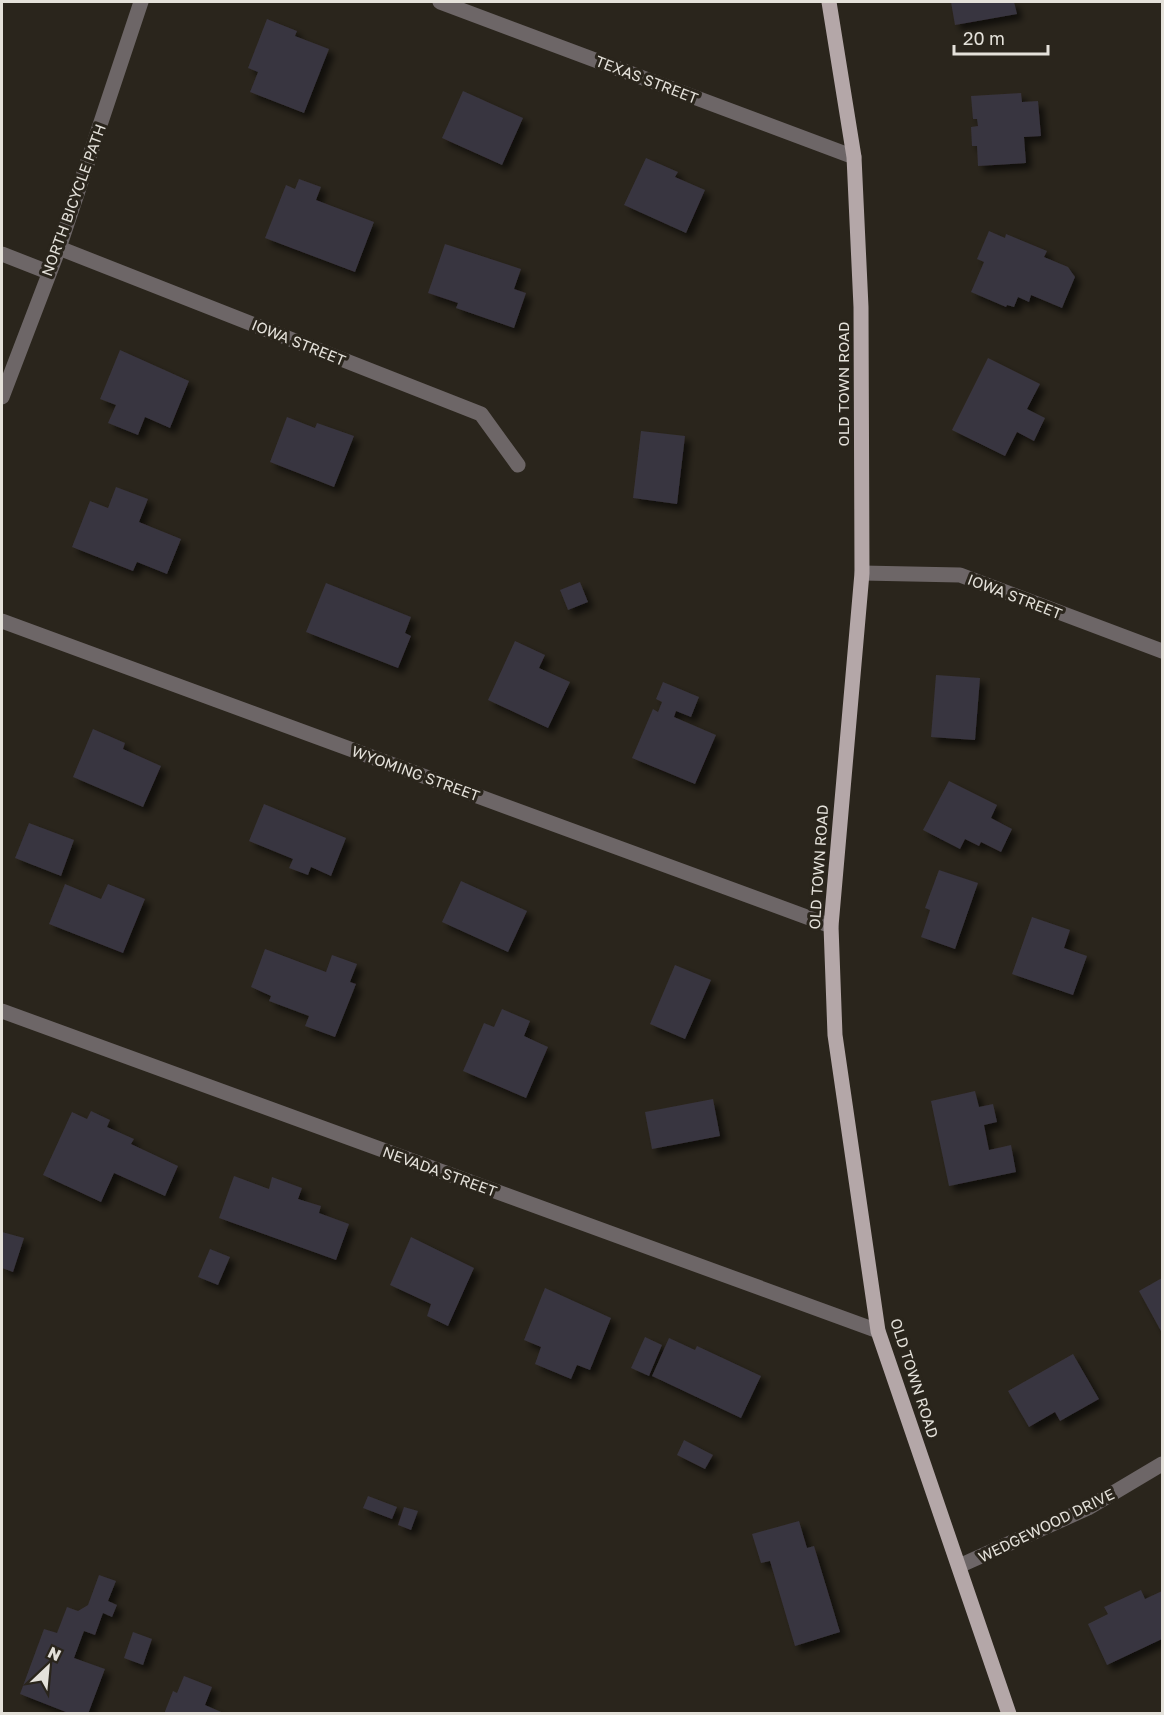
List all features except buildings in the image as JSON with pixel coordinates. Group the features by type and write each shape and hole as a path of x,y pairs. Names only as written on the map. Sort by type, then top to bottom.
{"main road":[{"name":"OLD TOWN ROAD","path":"829,2 854,157 861,308 862,573 831,926 835,1035 878,1331 1009,1713"}],"street":[{"name":"NORTH BICYCLE PATH","path":"2,397 48,272 60,248 141,2"},
{"name":"TEXAS STREET","path":"440,2 854,157"},
{"name":"IOWA STREET","path":"60,248 481,414 518,465"},
{"path":"2,254 48,272"},
{"name":"IOWA STREET","path":"862,573 960,575 1162,651"},
{"name":"WYOMING STREET","path":"2,621 831,926"},
{"name":"NEVADA STREET","path":"2,1011 878,1331"},
{"name":"WEDGEWOOD DRIVE","path":"960,1566 1088,1508 1162,1464"}]}
